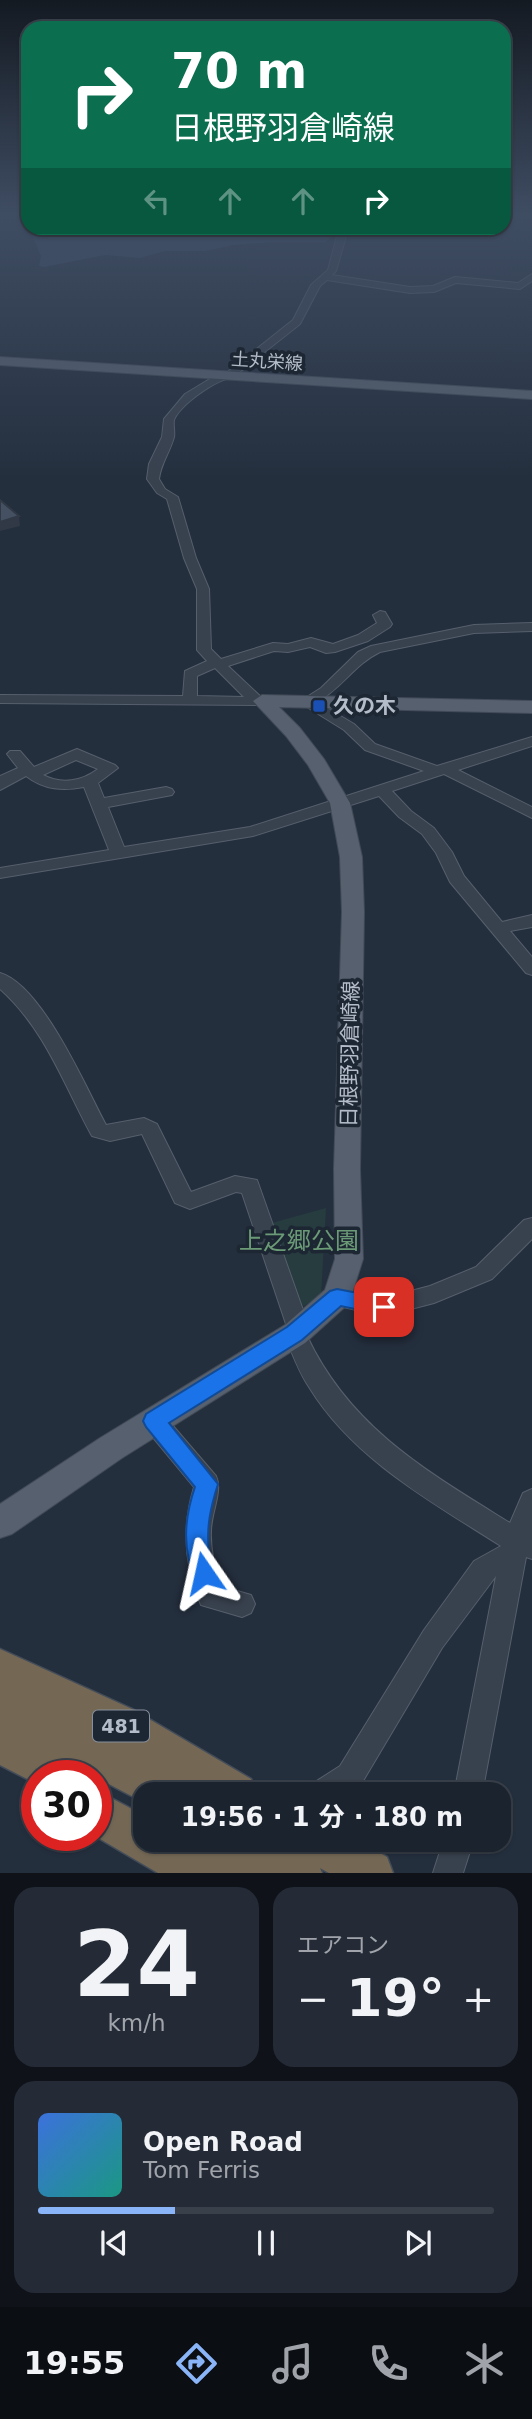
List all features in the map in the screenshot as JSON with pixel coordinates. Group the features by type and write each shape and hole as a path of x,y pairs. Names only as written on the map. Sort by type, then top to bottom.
{"highway":[{"name":"481","path":"0,1669 117,1724 216,1782"},
{"path":"0,1704 149,1782"},
{"path":"0,1742 34,1760"},
{"path":"0,1757 21,1769"},
{"path":"112,1801 133,1813"},
{"path":"112,1821 183,1861 237,1873"},
{"path":"267,1852 300,1873"},
{"path":"335,1852 371,1873"}],"main road":[{"name":"土丸栄線","path":"0,361 532,396"},
{"path":"259,701 532,707"},
{"name":"日根野羽倉崎線","path":"259,701 293,732 317,763 340,803 351,857 353,912 347,1169 349,1259 337,1297"},
{"path":"0,1523 154,1421 297,1332 337,1297"}],"street":[{"path":"259,701 204,650 203,589 190,558 172,497 161,491 153,479 155,464 168,437 169,419 189,396 225,376 297,321 307,302"},
{"path":"190,699 190,674 217,663 273,647 288,648 311,642 326,649 346,645 385,624 380,615"},
{"path":"306,702 326,691 363,655 376,649 474,629 532,627"},
{"path":"346,645 363,655"},
{"path":"0,699 259,701"},
{"path":"306,702 349,727 370,747 439,770 532,813"},
{"path":"0,873 253,831 532,741"},
{"path":"0,785 6,779 30,772 77,754 110,768 90,782 65,786 47,785 30,772 15,754"},
{"path":"90,782 118,855"},
{"path":"381,789 405,814 428,831 443,852 456,878 532,969"},
{"path":"99,804 166,792"},
{"path":"499,928 532,921"},
{"path":"0,979 29,1008 58,1047 72,1083 99,1131 107,1135 131,1126 144,1125 150,1129 183,1197 190,1201 235,1184 250,1186 297,1332 319,1384 346,1419 395,1464 520,1547"},
{"path":"337,1297 384,1307 434,1294 484,1273 532,1226"},
{"path":"154,1421 206,1484 197,1514 197,1550 210,1596 242,1604"},
{"path":"471,1782 532,1501"},
{"path":"341,1782 350,1776 433,1639 483,1570 520,1547"},
{"path":"448,1873 455,1852"}],"green space":[{"name":"上之郷公園","path":"326,1208 321,1296 293,1312 268,1224"}],"building":[{"path":"0,500 19,516 0,522"}],"place":[{"name":"久の木","path":"319,706"}],"route":[{"path":"204,1573 197,1550 197,1514 206,1484 154,1421 295,1334 337,1297 384,1307"}]}
